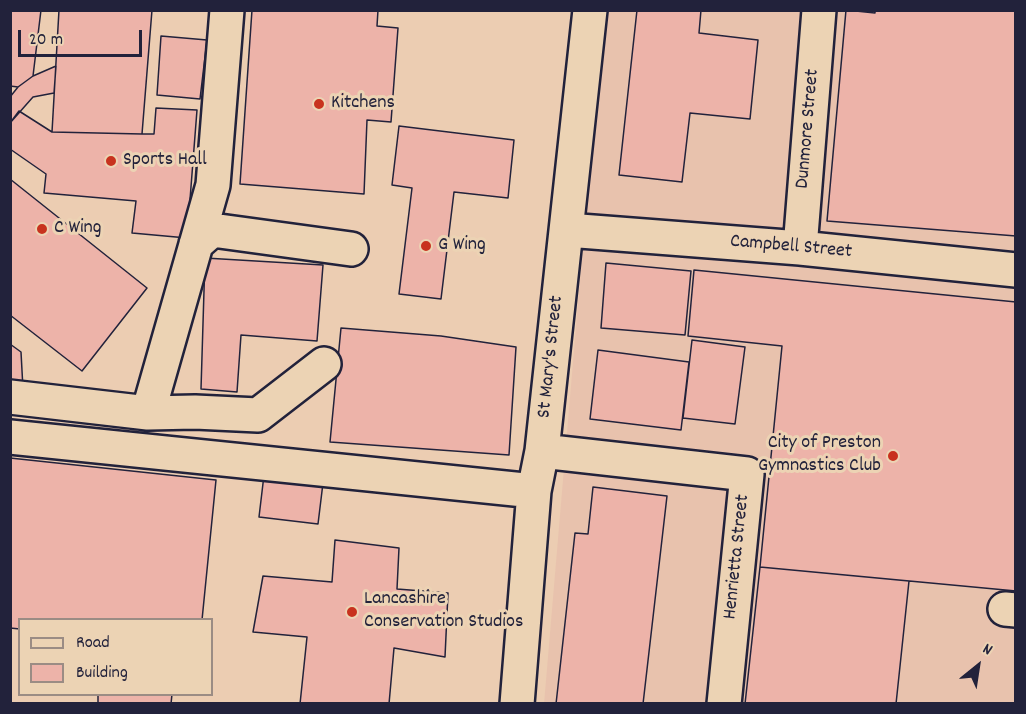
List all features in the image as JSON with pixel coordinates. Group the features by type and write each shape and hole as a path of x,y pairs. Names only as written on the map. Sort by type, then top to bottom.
{"street":[{"name":"St Mary's Street","path":"517,704 534,491 542,451 590,10"},
{"name":"Dunmore Street","path":"800,248 819,10"},
{"path":"148,413 213,185 223,14"},
{"path":"196,244 212,230 351,249"},
{"name":"Campbell Street","path":"567,230 800,248 1016,270"},
{"path":"10,397 148,413 195,412 258,415 324,364"},
{"path":"10,437 534,491"},
{"name":"Henrietta Street","path":"542,451 747,474 724,704"}],"shaded area":[{"path":"608,11 1015,11 1015,703 544,704 592,138"}],"building":[{"path":"10,10 41,10 33,76 18,87 10,86"},
{"path":"59,10 152,10 142,134 52,132"},
{"name":"Kitchens","path":"252,10 378,10 377,26 398,28 391,122 367,120 364,194 240,184"},
{"path":"637,10 701,10 699,33 758,40 750,119 690,113 682,182 619,175"},
{"path":"846,10 875,13 875,10 1016,10 1016,236 827,221"},
{"path":"161,36 207,40 200,99 157,95"},
{"path":"56,66 54,93 33,97 10,123 10,97 18,87 33,76"},
{"name":"Sports Hall","path":"156,108 197,110 187,238 132,233 136,201 44,193 46,174 10,149 10,123 19,111 52,132 154,134"},
{"name":"G Wing","path":"399,126 514,140 508,198 454,192 441,299 399,294 412,188 392,185"},
{"name":"C Wing","path":"10,179 147,288 82,371 10,315"},
{"path":"205,258 323,265 317,341 241,335 237,392 201,389"},
{"path":"606,263 691,271 685,335 601,328"},
{"name":"City of Preston Gymnastics Club","path":"694,270 1016,302 1016,591 760,567 782,346 688,336"},
{"path":"341,328 441,336 516,347 509,455 330,442"},
{"path":"692,340 745,347 735,424 683,418"},
{"path":"10,344 21,352 23,389 10,388"},
{"path":"598,350 689,362 681,430 590,419"},
{"path":"10,458 216,480 202,618 18,618 18,629 10,628"},
{"path":"264,475 323,483 318,524 259,517"},
{"path":"593,487 667,496 643,704 556,704 575,533 588,534"},
{"name":"Lancashire Conservation Studios","path":"335,540 399,548 397,589 448,593 445,657 394,648 389,704 300,704 307,637 253,632 263,576 332,582"},
{"path":"760,567 909,581 896,704 745,704"},
{"path":"98,696 172,696 171,704 98,704"}],"place":[{"name":"Kitchens","path":"319,104"},
{"name":"Sports Hall","path":"111,161"},
{"name":"C Wing","path":"42,229"},
{"name":"G Wing","path":"426,246"},
{"name":"City of Preston Gymnastics Club","path":"893,456"},
{"name":"Lancashire Conservation Studios","path":"352,612"}]}
